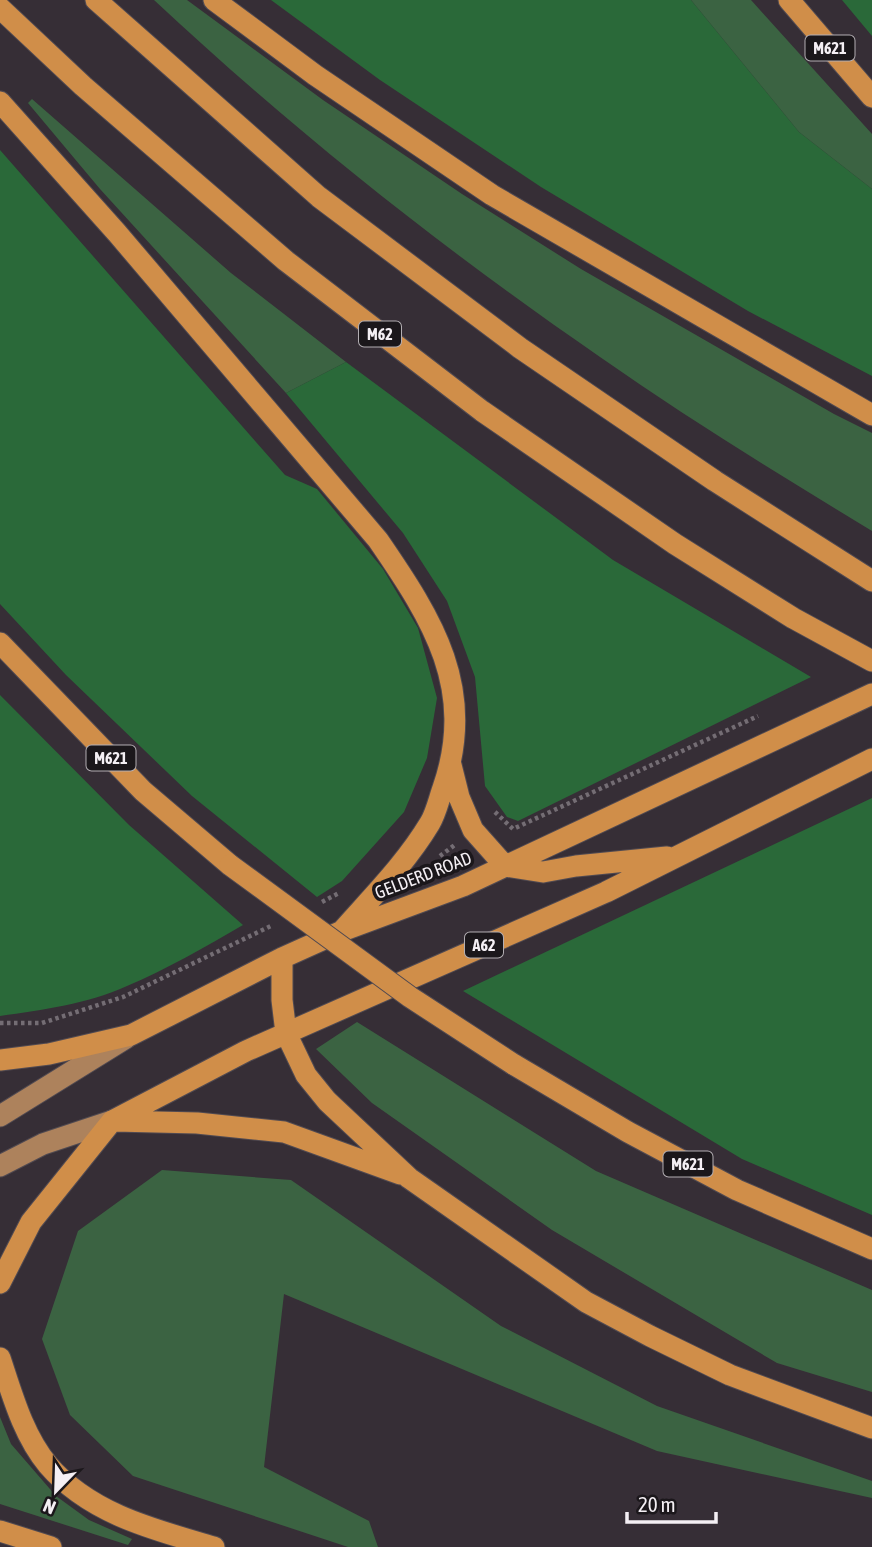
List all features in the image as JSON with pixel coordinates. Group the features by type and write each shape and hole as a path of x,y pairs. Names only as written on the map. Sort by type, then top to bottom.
{"highway":[{"path":"96,0 319,197 520,348 715,481 872,581"},
{"path":"214,0 314,75 492,195 872,415"},
{"name":"M621","path":"789,0 872,97"},
{"name":"M62","path":"0,8 83,86 285,261 482,411 675,544 793,618 872,661"},
{"path":"0,102 126,244 369,530 405,579 441,644 453,696 455,728 451,765 431,820 402,864 342,931"},
{"name":"M621","path":"0,643 144,791 230,865 410,997 513,1064 628,1132 737,1190 872,1249"},
{"name":"GELDERD ROAD","path":"131,1035 282,958 342,931 463,886 872,694"},
{"name":"A62","path":"112,1121 246,1051 606,892 872,759"},
{"path":"451,765 459,796 473,830 505,866 543,872 682,855"},
{"path":"282,958 282,1000 286,1033 306,1075 327,1101 409,1178 586,1302 730,1375 872,1428"},
{"path":"0,1060 49,1054 131,1035"},
{"path":"0,1283 31,1222 112,1121 197,1123 284,1132 409,1178"},
{"path":"0,1358 23,1423 48,1465 86,1499 146,1528 214,1547"},
{"path":"0,1531 51,1547"}],"main road":[{"name":"GELDERD ROAD","path":"0,1116 131,1035"},
{"name":"A62","path":"0,1166 43,1144 112,1121"}],"green space":[{"path":"154,0 187,0 323,100 462,194 581,269 834,414 872,433 872,531 633,380 484,274 315,142"},
{"path":"271,0 691,0 799,132 872,189 872,376 748,311 541,187 380,80"},
{"path":"691,0 751,0 872,134 872,189 799,132"},
{"path":"842,0 872,0 872,36"},
{"path":"32,99 231,273 346,362 286,393 100,189 28,103"},
{"path":"0,150 285,475 317,489 383,569 418,628 437,698 427,758 404,812 342,881 317,897 192,796 66,675 0,604"},
{"path":"346,362 613,560 811,677 518,821 507,817 485,786 475,677 447,601 403,533 286,393"},
{"path":"0,695 129,825 243,925 171,965 112,992 65,1006 0,1016"},
{"path":"872,798 872,1215 742,1159 463,991"},
{"path":"357,1022 596,1171 872,1290 872,1392 777,1363 552,1230 372,1103 316,1049"},
{"path":"162,1170 291,1180 501,1326 657,1406 872,1481 872,1498 657,1451 284,1294 264,1467 369,1521 378,1547 348,1547 133,1476 70,1415 42,1339 78,1231"},
{"path":"0,1417 11,1444 56,1496 89,1520 132,1539 128,1545 0,1504"}]}
